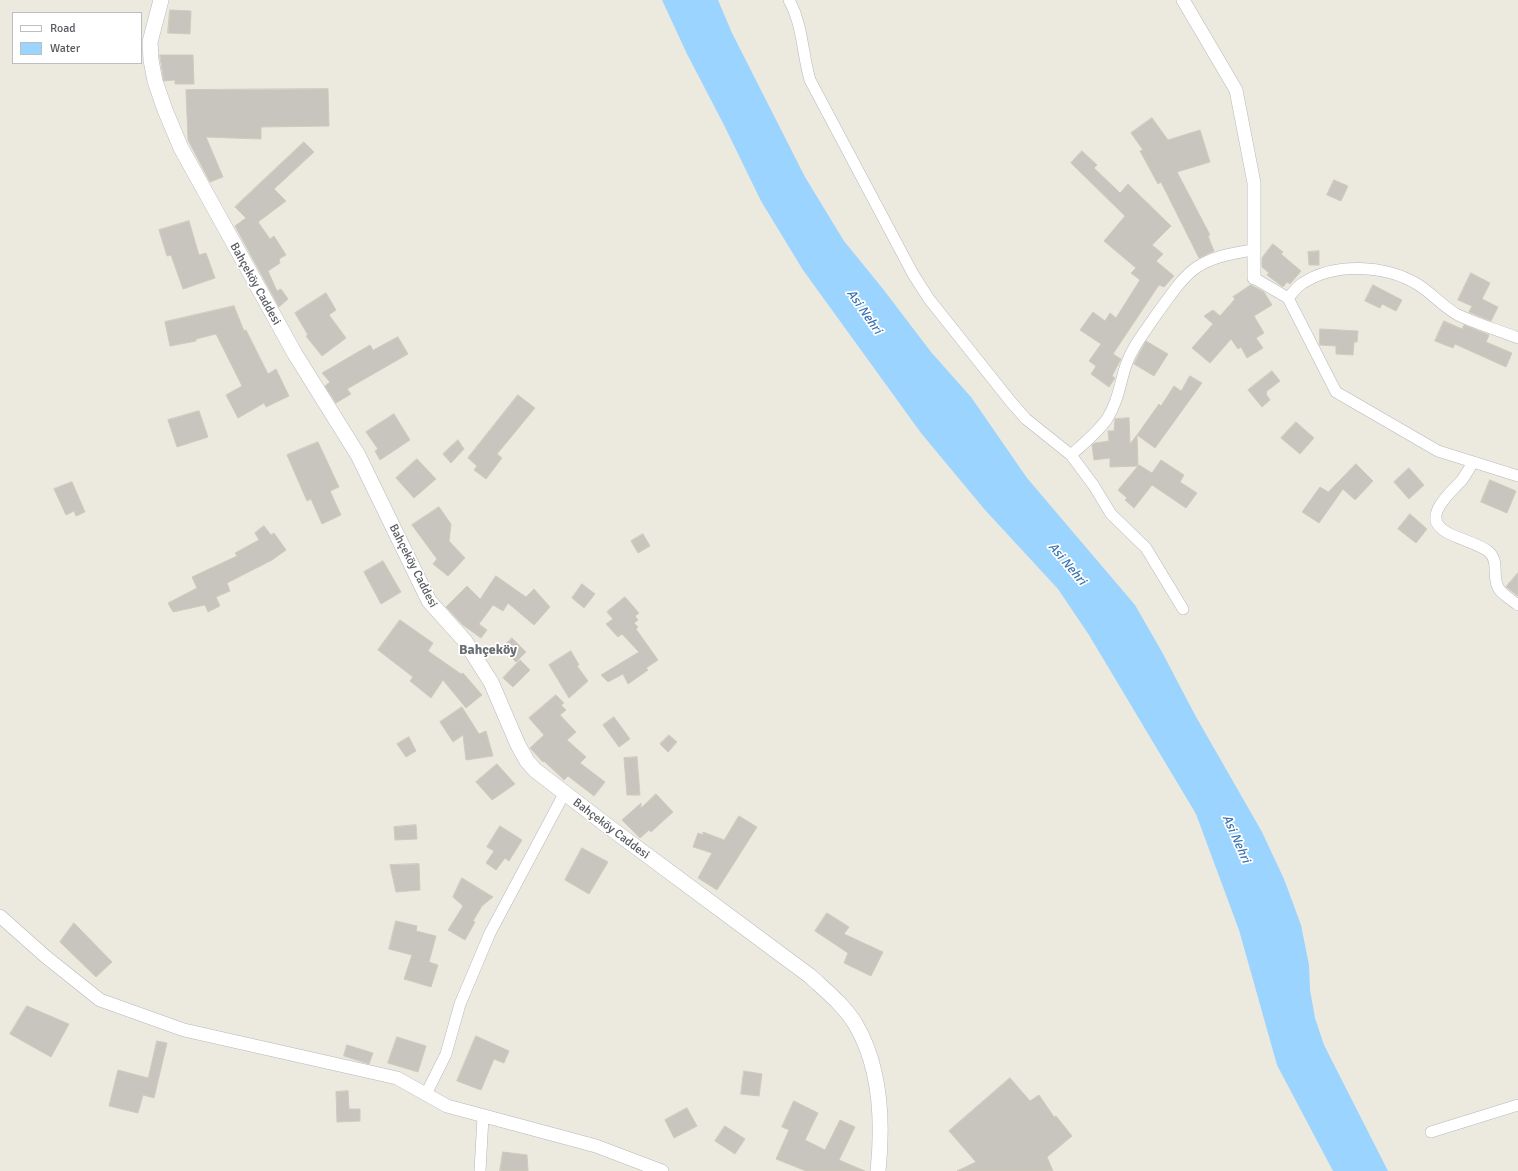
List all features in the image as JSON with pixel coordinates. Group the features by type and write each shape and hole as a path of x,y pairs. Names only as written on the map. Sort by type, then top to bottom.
{"main road":[{"name":"Bahçeköy Caddesi","path":"161,0 150,42 151,60 155,81 181,148 295,354 358,455 429,601 465,641 485,673 494,688 518,745 527,761 564,794 810,976 837,1000 856,1024 867,1050 876,1083 881,1112 878,1171"}],"street":[{"path":"789,0 800,25 805,62 810,80 913,274 929,299 1010,402 1026,419 1071,455 1094,486 1111,514 1146,548 1154,558 1183,609"},
{"path":"1183,0 1236,90 1254,183 1254,278 1288,298 1336,392 1438,451 1518,476"},
{"path":"1071,455 1095,434 1107,418 1116,401 1126,364 1133,349 1181,280 1194,268 1211,259 1229,254 1254,250"},
{"path":"1288,298 1302,283 1318,275 1340,270 1377,270 1398,274 1418,284 1458,315 1518,338"},
{"path":"1473,462 1461,481 1441,502 1438,507 1436,517 1439,526 1446,532 1488,552 1495,559 1495,578 1499,589 1518,605"},
{"path":"426,1094 446,1054 460,1004 490,933 564,794"},
{"path":"0,916 46,957 100,1000 184,1030 397,1078 447,1106 483,1117 596,1146 662,1171"},
{"path":"1431,1132 1518,1105"},
{"path":"480,1171 483,1117"}],"water":[{"name":"Asi Nehri","path":"662,0 718,0 732,33 805,177 844,241 931,352 971,397 1027,478 1135,605 1195,715 1262,832 1284,879 1301,925 1309,965 1310,990 1315,1018 1324,1045 1388,1171 1333,1171 1277,1065 1239,930 1196,814 1089,635 1058,589 985,510 921,433 803,270 761,201 687,54"}],"building":[{"path":"170,10 191,11 190,34 168,33"},
{"path":"160,55 193,55 194,84 175,84 175,80 164,81"},
{"path":"328,89 329,126 261,127 261,139 206,137 223,177 210,182 188,140 186,90"},
{"path":"1152,118 1168,140 1200,130 1210,162 1177,172 1210,235 1208,236 1214,251 1199,258 1161,182 1158,184 1140,151 1143,150 1131,133"},
{"path":"304,142 314,152 274,189 286,201 258,222 270,239 274,236 286,255 279,259 280,263 268,271 277,291 281,289 288,299 279,307 235,226 246,218 235,207"},
{"path":"1082,151 1097,165 1094,168 1120,193 1128,184 1171,226 1152,245 1163,254 1156,261 1174,276 1164,287 1159,285 1113,354 1121,359 1112,376 1115,378 1109,387 1091,374 1096,366 1089,361 1101,344 1080,330 1093,312 1105,321 1110,313 1116,318 1140,280 1131,273 1136,268 1104,241 1125,216 1071,163"},
{"path":"1334,180 1348,186 1341,201 1327,195"},
{"path":"189,221 199,255 206,253 215,278 183,289 171,255 167,256 159,230"},
{"path":"1273,244 1283,252 1281,254 1301,271 1290,284 1287,282 1283,287 1267,275 1269,273 1262,267 1262,258"},
{"path":"1319,251 1319,265 1309,265 1308,252"},
{"path":"1471,273 1490,283 1482,299 1498,307 1491,321 1469,312 1472,306 1458,300"},
{"path":"1251,285 1264,292 1272,305 1254,316 1264,333 1256,338 1263,348 1247,358 1241,347 1238,349 1231,339 1210,363 1192,348 1213,324 1204,316 1213,310 1220,316 1235,299 1233,297"},
{"path":"1373,285 1402,300 1396,311 1382,304 1380,308 1365,301"},
{"path":"326,293 336,310 329,315 346,338 322,356 306,336 308,335 295,313"},
{"path":"234,306 244,331 246,330 268,374 276,369 289,396 266,407 264,403 238,418 226,395 242,386 216,334 196,339 196,341 170,346 165,322"},
{"path":"1444,321 1462,329 1464,325 1489,335 1486,342 1512,353 1506,367 1455,344 1453,348 1435,341"},
{"path":"1320,329 1358,331 1357,342 1354,342 1353,355 1336,354 1336,346 1320,345"},
{"path":"398,337 408,354 347,389 351,394 336,403 325,386 330,382 322,373 370,345 373,350"},
{"path":"1146,341 1168,354 1154,376 1134,364"},
{"path":"1272,371 1280,381 1267,391 1266,394 1270,400 1262,407 1248,390"},
{"path":"1190,376 1202,383 1155,448 1137,435 1159,404 1161,406 1174,386 1181,391"},
{"path":"518,395 535,408 497,454 502,458 486,479 474,470 477,466 468,458"},
{"path":"199,411 208,437 177,447 168,420"},
{"path":"394,414 410,440 380,460 375,451 378,449 366,432"},
{"path":"1129,418 1130,444 1137,435 1138,466 1110,467 1110,458 1094,460 1092,445 1095,443 1109,441 1108,431 1114,431 1115,419"},
{"path":"1296,422 1314,438 1300,454 1281,438"},
{"path":"458,440 464,449 451,463 443,454"},
{"path":"318,442 339,487 330,491 341,515 322,524 311,499 307,501 287,455"},
{"path":"417,459 436,479 414,498 396,478"},
{"path":"1161,460 1184,475 1180,482 1197,493 1186,508 1152,485 1134,508 1125,500 1127,498 1118,490 1139,465 1152,473"},
{"path":"1356,464 1373,481 1355,500 1343,489 1319,523 1302,512 1320,487 1328,492"},
{"path":"1409,468 1424,485 1409,499 1394,482"},
{"path":"1490,480 1516,491 1507,513 1481,502"},
{"path":"72,482 85,512 76,516 74,511 66,515 54,489"},
{"path":"439,507 451,524 449,541 465,558 448,576 433,564 437,559 412,525"},
{"path":"1410,514 1427,529 1416,543 1398,529"},
{"path":"264,526 271,535 274,533 286,550 272,560 227,583 230,591 216,597 220,606 208,612 205,605 173,612 168,603 197,588 192,577 237,556 235,553 259,540 255,533"},
{"path":"643,534 650,546 638,553 631,541"},
{"path":"383,561 401,592 381,604 364,572"},
{"path":"1518,573 1518,596 1506,587"},
{"path":"496,576 526,597 534,589 550,607 534,625 508,603 503,611 493,605 479,624 487,630 481,638 463,625 446,607 467,586 480,599"},
{"path":"582,584 595,594 584,608 572,598"},
{"path":"625,597 639,613 635,616 638,620 634,623 638,627 636,629 658,660 646,668 648,670 628,684 623,674 608,682 601,675 639,652 622,634 618,637 606,624 613,619 607,612"},
{"path":"400,620 433,643 428,651 461,674 463,673 482,695 466,708 443,680 431,698 410,681 413,677 378,650"},
{"path":"512,638 526,652 516,662 502,648"},
{"path":"571,651 579,665 577,666 588,681 569,698 549,665"},
{"path":"520,660 530,670 513,687 503,678"},
{"path":"556,695 564,703 561,705 566,710 560,715 576,732 567,740 586,757 580,763 605,782 594,796 568,776 564,780 544,761 543,762 530,748 544,735 529,718"},
{"path":"462,707 479,734 486,731 493,756 466,760 463,735 453,742 440,722"},
{"path":"614,717 630,739 619,747 603,725"},
{"path":"669,735 677,742 668,752 660,744"},
{"path":"409,737 416,751 406,757 397,744"},
{"path":"637,757 640,795 627,795 624,758"},
{"path":"497,764 515,784 492,800 476,782"},
{"path":"656,794 673,812 651,832 649,830 640,838 622,820 641,803 641,808"},
{"path":"739,816 757,827 717,890 698,878 712,853 693,847 698,833 703,835 703,832 724,840"},
{"path":"416,825 417,839 395,840 394,827"},
{"path":"500,826 522,840 509,861 505,858 496,870 486,863 494,851 487,847"},
{"path":"582,848 608,862 589,894 565,880"},
{"path":"419,864 420,890 396,892 390,865"},
{"path":"462,878 493,897 482,906 473,921 475,922 465,940 448,930 463,906 453,897"},
{"path":"827,913 849,927 844,934 883,952 871,976 844,963 848,953 815,931"},
{"path":"396,921 417,926 416,931 436,936 429,962 438,965 431,987 404,979 412,955 389,949"},
{"path":"74,923 112,962 96,977 60,942"},
{"path":"27,1006 69,1024 51,1057 10,1034"},
{"path":"476,1036 509,1051 504,1063 494,1059 481,1090 457,1081"},
{"path":"397,1037 426,1046 418,1072 388,1063"},
{"path":"157,1041 167,1043 154,1098 143,1095 138,1113 109,1106 118,1070 148,1078"},
{"path":"347,1045 373,1053 369,1064 344,1056"},
{"path":"744,1071 762,1074 759,1096 741,1094"},
{"path":"1010,1078 1030,1101 1039,1095 1054,1117 1056,1116 1072,1136 1047,1157 1053,1171 957,1171 976,1162 949,1131"},
{"path":"348,1091 349,1109 360,1109 360,1121 337,1122 336,1092"},
{"path":"794,1101 818,1113 805,1140 825,1150 840,1120 855,1127 839,1160 865,1171 806,1171 776,1159 789,1130 782,1127"},
{"path":"687,1108 697,1126 674,1138 665,1120"},
{"path":"725,1126 745,1139 735,1154 715,1141"},
{"path":"503,1152 527,1155 528,1171 500,1171"}],"district":[{"name":"Bahçeköy","path":"488,650"}]}
